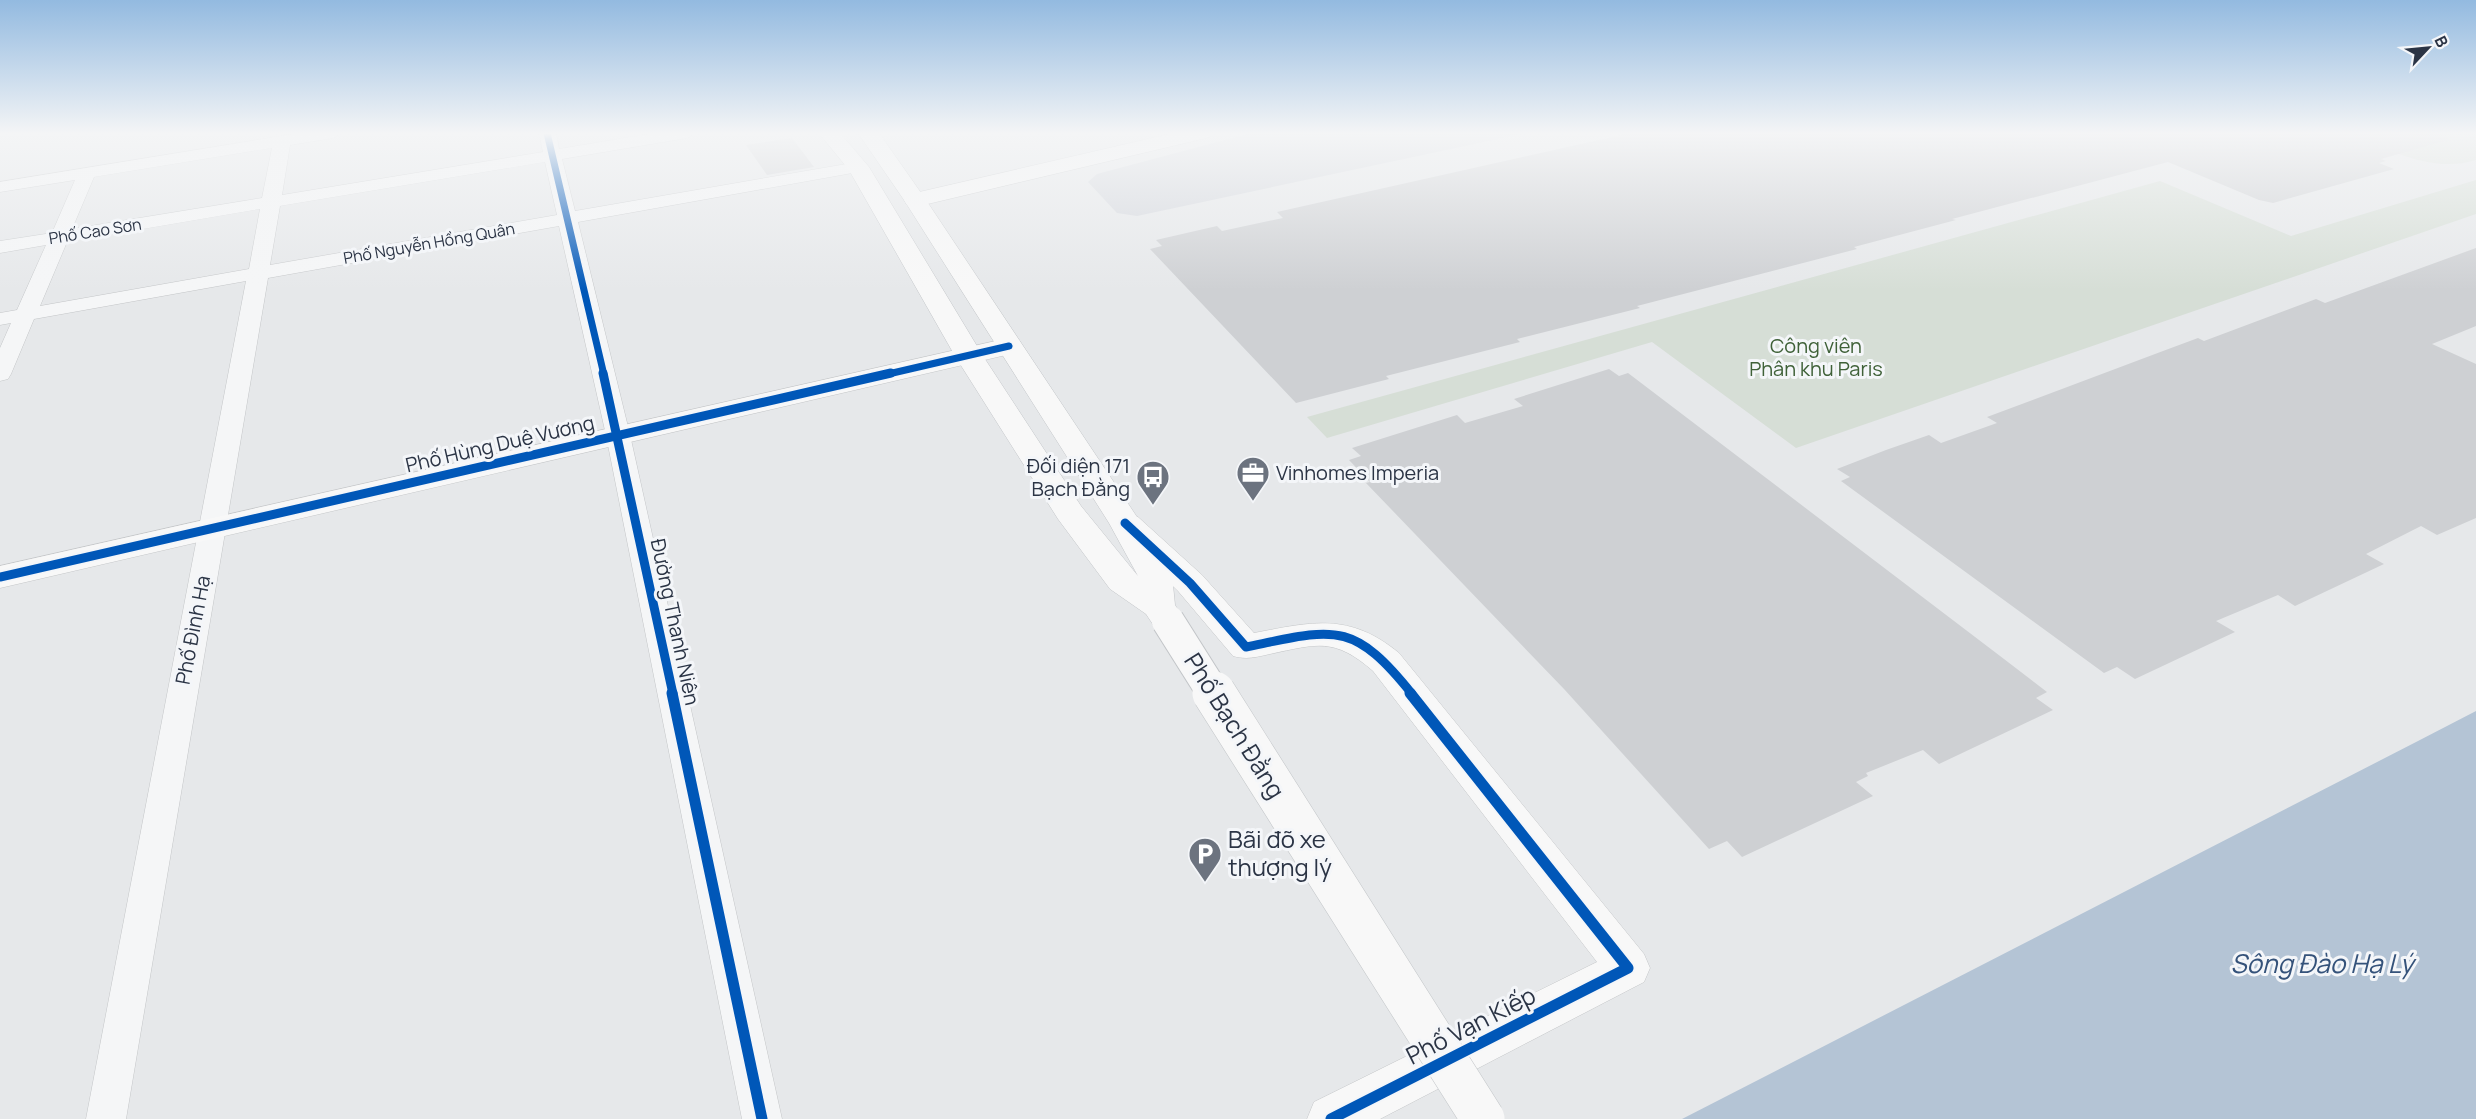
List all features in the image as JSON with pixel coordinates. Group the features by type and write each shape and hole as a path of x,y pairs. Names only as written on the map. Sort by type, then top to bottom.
{"main road":[{"name":"Phố Bạch Đằng","path":"869,185 969,356 1069,512 1122,581 1163,614 1483,1119"},
{"name":"Phố Bạch Đằng","path":"905,185 1125,523 1155,575 1163,614"},
{"path":"915,200 980,185"},
{"name":"Phố Hùng Duệ Vương","path":"0,577 1009,346"},
{"name":"Phố Vạn Kiếp","path":"1125,523 1190,583 1246,646 1331,632 1350,636 1369,645 1386,662 1628,968 1331,1119"}],"street":[{"path":"0,374 82,185"},
{"name":"Phố Đình Hạ","path":"106,1119 274,185"},
{"name":"Phố Cao Sơn","path":"0,246 271,202 351,185"},
{"name":"Đường Thanh Niên","path":"559,185 618,435 762,1119"},
{"name":"Phố Nguyễn Hồng Quân","path":"0,320 756,185"}],"shaded area":[{"path":"1091,185 1281,185 1137,216 1117,213"}],"green space":[{"name":"Công viên Phân khu Paris","path":"2145,185 2170,185 2291,236 2459,185 2476,185 2476,214 1796,448 1652,342 1327,438 1307,417"}],"water":[{"name":"Sông Đào Hạ Lý","path":"2476,711 2476,1119 1682,1119 2418,741"}],"building":[{"path":"1397,185 2080,185 1854,247 1857,249 1517,339 1520,342 1386,376 1389,379 1296,403 1150,249 1162,246 1156,240 1217,226 1222,231 1283,218 1277,212"},
{"path":"2224,185 2336,185 2273,203 2259,200"},
{"path":"2476,248 2476,326 2432,344 2476,364 2476,518 2437,535 2421,526 2366,554 2384,564 2295,606 2278,595 2216,621 2235,632 2135,679 2117,667 2104,673 1841,481 1850,477 1837,469 1886,450 1929,435 1941,443 1997,423 1987,417 2198,338 2204,341 2316,299 2325,303"},
{"path":"1609,369 1619,376 1628,373 2047,692 2036,698 2053,710 1939,764 1923,750 1866,773 1868,776 1856,782 1873,796 1742,857 1727,841 1709,849 1564,689 1366,483 1370,482 1349,460 1361,456 1352,448 1457,415 1465,423 1523,406 1514,399"}],"cycle path":[{"path":"559,185 618,435 762,1119"},
{"path":"0,577 1009,346"},
{"path":"1125,523 1190,583 1246,647 1303,635 1337,634 1353,639 1369,648 1386,662 1628,968 1331,1119"}],"place":[{"name":"Vinhomes Imperia","path":"1253,502"},
{"name":"Đối diện 171 Bạch Đằng","path":"1153,506"},
{"name":"Bãi đõ xe thượng lý","path":"1205,883"}]}
